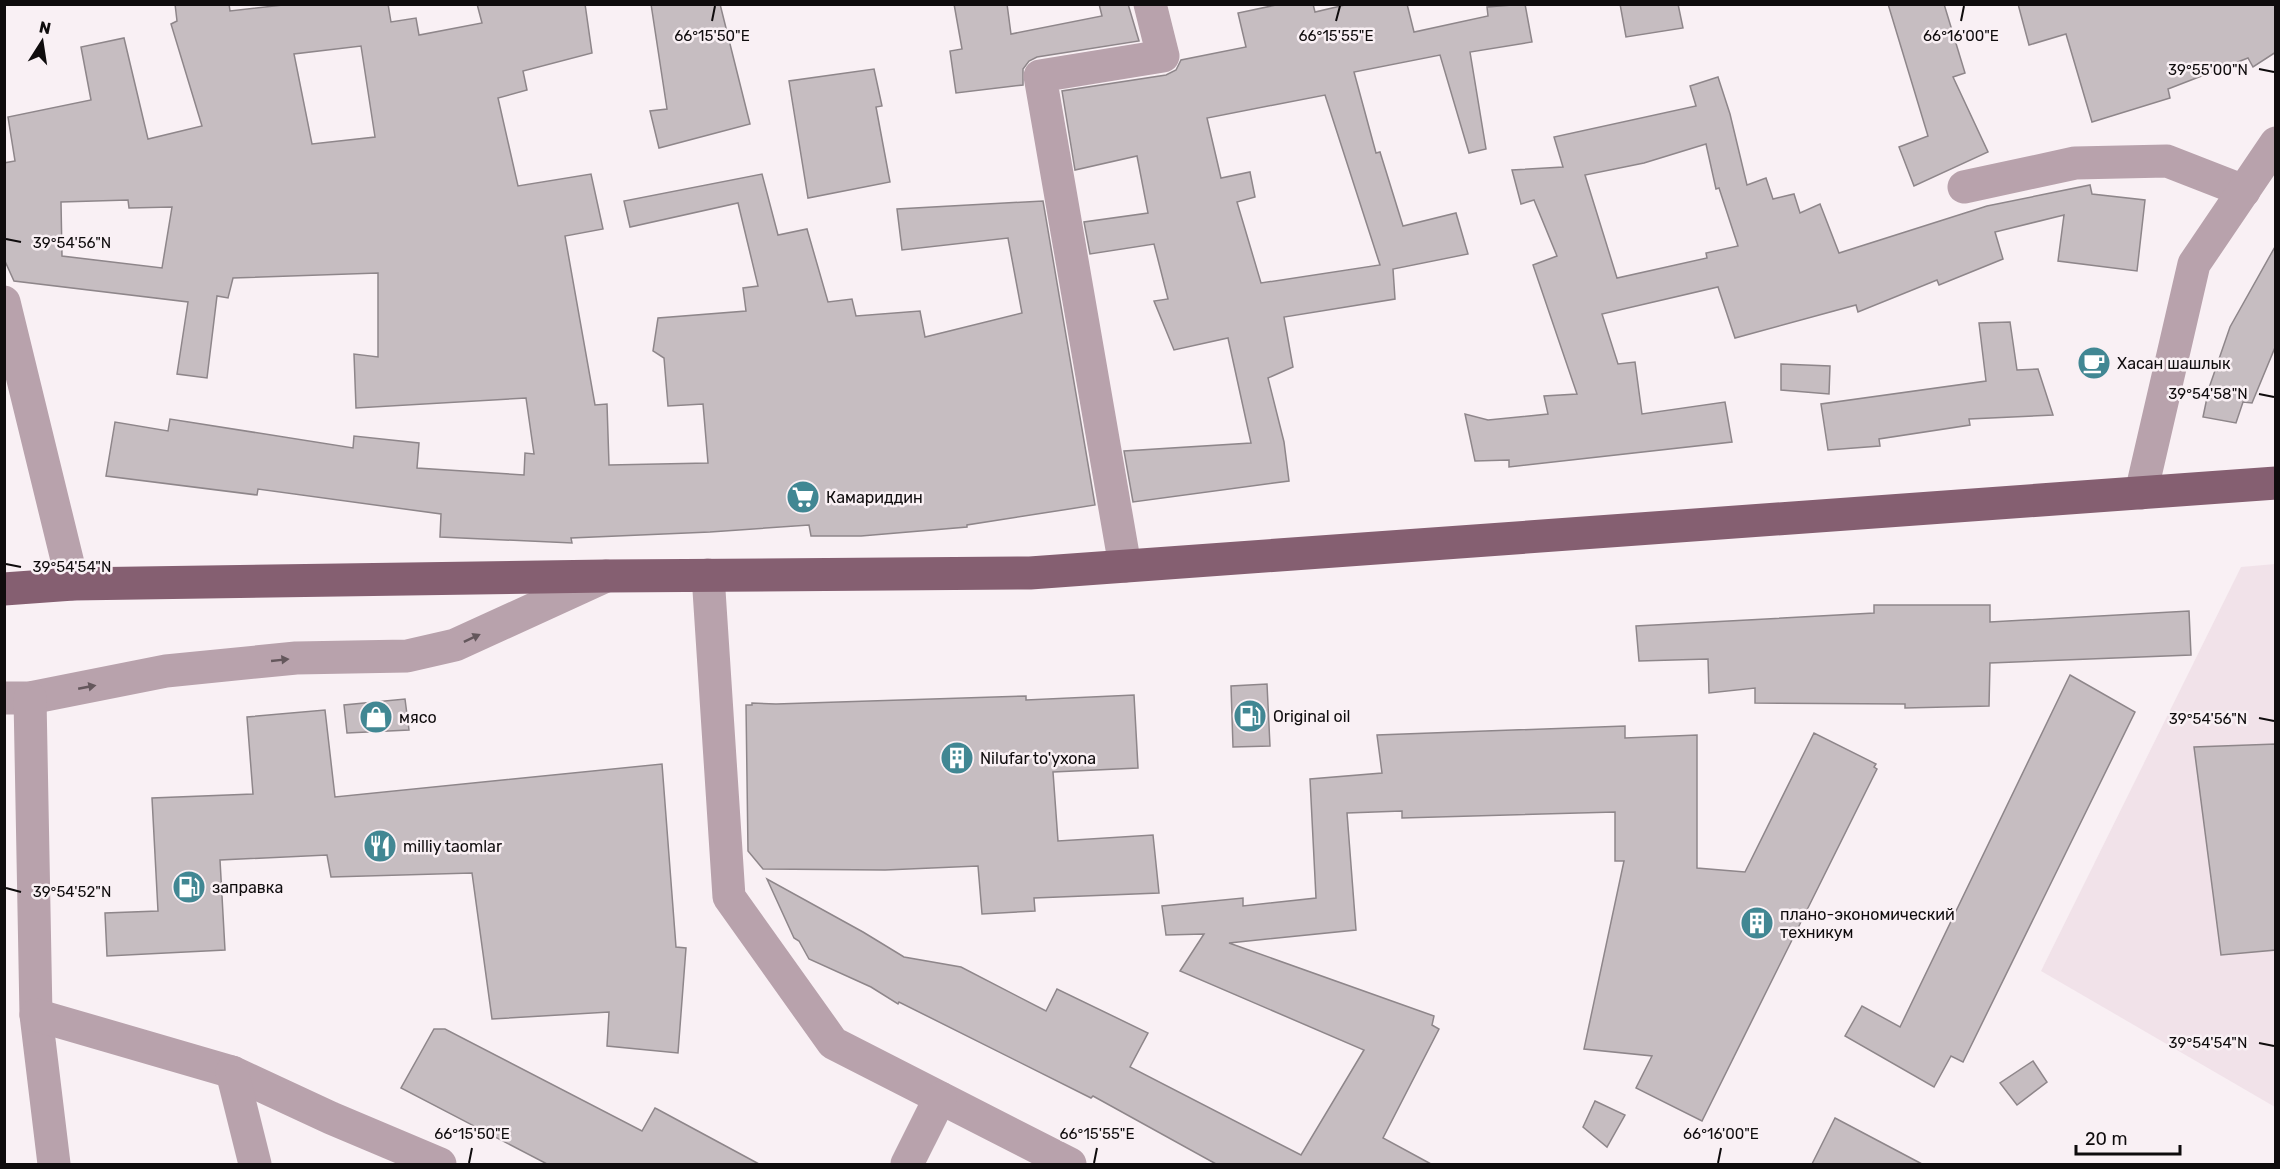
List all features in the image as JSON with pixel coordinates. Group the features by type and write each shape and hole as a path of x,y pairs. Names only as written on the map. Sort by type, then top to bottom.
{"main road":[{"path":"4,589 73,584 606,576 1030,573 2276,483"}],"street":[{"path":"1125,566 1040,76 1163,56 1150,4"},
{"path":"2141,492 2194,264 2276,143"},
{"path":"1964,188 2075,163 2167,161 2244,191"},
{"path":"4,302 73,584"},
{"path":"708,575 729,897 833,1043 1070,1164"},
{"path":"54,1164 36,1015 17,698 166,671 296,658 407,656 455,645 606,576"},
{"path":"36,1015 232,1072 331,1118 440,1164"},
{"path":"232,1072 255,1164"},
{"path":"907,1164 940,1098"}],"shaded area":[{"path":"2275,564 2275,1107 2041,971 2241,567"}],"building":[{"path":"175,4 229,4 230,11 292,4 388,4 391,22 416,18 419,35 482,23 477,4 585,4 592,53 523,71 527,90 498,98 518,186 591,174 603,229 565,236 595,405 607,404 609,465 708,463 703,404 668,406 664,358 653,351 658,318 746,311 743,288 758,286 738,203 630,227 624,201 762,174 778,235 807,229 828,302 852,299 856,316 920,311 925,337 1022,313 1008,238 902,250 897,209 1043,201 1095,505 967,525 967,527 861,536 811,536 809,525 571,538 572,543 440,537 441,514 258,489 257,495 106,476 115,422 168,431 170,419 353,448 354,436 419,443 417,468 524,475 525,453 534,454 526,398 356,408 354,354 378,357 378,273 233,278 228,298 217,296 207,378 177,374 188,302 14,281 4,259 4,163 15,161 8,117 91,100 81,47 124,38 148,139 202,126 171,24 177,21","holes":["361,46 375,137 312,144 294,54","128,200 129,208 172,207 162,268 62,256 61,202"]},
{"path":"651,4 720,4 750,124 659,148 650,111 667,109"},
{"path":"954,4 1007,4 1011,34 1102,16 1099,4 1128,4 1139,41 1037,57 1029,61 1023,69 1023,85 956,93 950,51 962,49"},
{"path":"1281,4 1313,4 1315,12 1349,4 1407,4 1414,32 1488,16 1487,7 1525,4 1532,42 1470,52 1486,149 1469,153 1440,55 1354,72 1376,153 1380,152 1403,226 1456,213 1468,254 1393,269 1395,299 1284,317 1293,367 1268,378 1284,442 1289,481 1133,502 1124,451 1251,443 1228,338 1174,350 1154,301 1168,299 1154,244 1090,254 1084,222 1148,213 1137,156 1075,170 1062,91 1166,75 1176,70 1181,60 1246,47 1238,13","holes":["1325,95 1380,265 1261,283 1237,202 1255,197 1250,172 1221,178 1207,118"]},
{"path":"1620,4 1678,4 1683,28 1626,37"},
{"path":"1888,4 1944,4 1965,73 1953,77 1988,152 1914,186 1899,147 1928,136"},
{"path":"2018,4 2276,4 2276,52 2253,67 2248,58 2168,89 2170,98 2092,122 2066,34 2029,45"},
{"path":"874,69 882,106 876,107 890,182 808,198 789,81"},
{"path":"1718,77 1730,114 1747,185 1766,178 1773,199 1794,194 1800,213 1820,204 1839,253 1987,206 2090,185 2092,194 2145,200 2137,271 2058,261 2064,215 1995,232 2003,259 1939,285 1937,280 1858,312 1856,305 1735,338 1718,287 1602,314 1618,364 1635,362 1642,414 1725,402 1732,442 1509,467 1509,460 1475,461 1465,414 1488,420 1548,414 1544,396 1577,394 1533,265 1557,256 1534,200 1521,204 1512,170 1563,167 1554,137 1696,106 1690,86","holes":["1706,144 1716,189 1719,188 1738,246 1706,253 1707,258 1617,278 1585,175 1644,163"]},
{"path":"2276,245 2276,345 2252,403 2243,402 2236,423 2203,417 2209,388 2230,327"},
{"path":"2010,322 2017,370 2038,369 2053,415 1969,419 1970,425 1879,439 1880,446 1828,450 1821,404 1986,381 1979,323"},
{"path":"1781,364 1830,366 1829,394 1781,390"},
{"path":"1874,605 1990,605 1990,622 2189,611 2191,655 1990,663 1989,706 1905,708 1905,704 1755,703 1755,688 1709,693 1708,659 1639,661 1636,626 1874,613"},
{"path":"2070,675 2135,712 1963,1062 1951,1056 1934,1087 1845,1036 1862,1006 1900,1027"},
{"name":"Original oil","path":"1267,684 1270,746 1233,747 1231,686"},
{"path":"1134,695 1138,768 1053,772 1058,841 1153,835 1159,893 1034,898 1035,911 982,914 978,866 885,870 763,869 748,851 746,705 752,705 752,703 1026,696 1026,700"},
{"name":"мясо","path":"405,699 409,730 347,733 344,705"},
{"path":"325,710 335,797 662,764 676,947 686,948 678,1053 607,1046 609,1012 492,1019 472,873 331,877 327,855 220,860 225,950 107,956 105,913 158,911 152,798 253,794 247,717"},
{"path":"1625,726 1625,738 1697,735 1697,868 1745,872 1814,733 1876,764 1874,767 1877,769 1702,1121 1636,1088 1652,1056 1584,1049 1624,861 1615,861 1615,812 1402,818 1402,811 1347,813 1356,930 1229,943 1434,1016 1432,1025 1439,1029 1383,1138 1431,1164 1216,1164 1093,1096 1091,1098 899,1002 898,1004 871,987 809,959 799,941 794,938 767,879 904,957 961,967 1046,1011 1057,989 1148,1033 1130,1067 1301,1155 1364,1050 1180,971 1204,934 1166,935 1162,906 1243,898 1243,906 1316,898 1310,779 1382,773 1377,735"},
{"path":"2276,744 2276,950 2221,955 2194,747"},
{"path":"434,1029 445,1029 642,1131 655,1108 759,1164 547,1164 401,1088"},
{"path":"2033,1061 2047,1082 2017,1105 2000,1083"},
{"path":"1595,1101 1625,1115 1607,1147 1583,1127"},
{"path":"1835,1118 1922,1164 1812,1164"}],"place":[{"name":"Хасан шашлык","path":"2094,363"},
{"name":"Камариддин","path":"803,497"},
{"name":"Original oil","path":"1250,716"},
{"name":"мясо","path":"376,717"},
{"name":"Nilufar to'yxona","path":"957,758"},
{"name":"milliy taomlar","path":"380,846"},
{"name":"заправка","path":"189,887"},
{"name":"плано-экономический техникум","path":"1757,923"}]}
